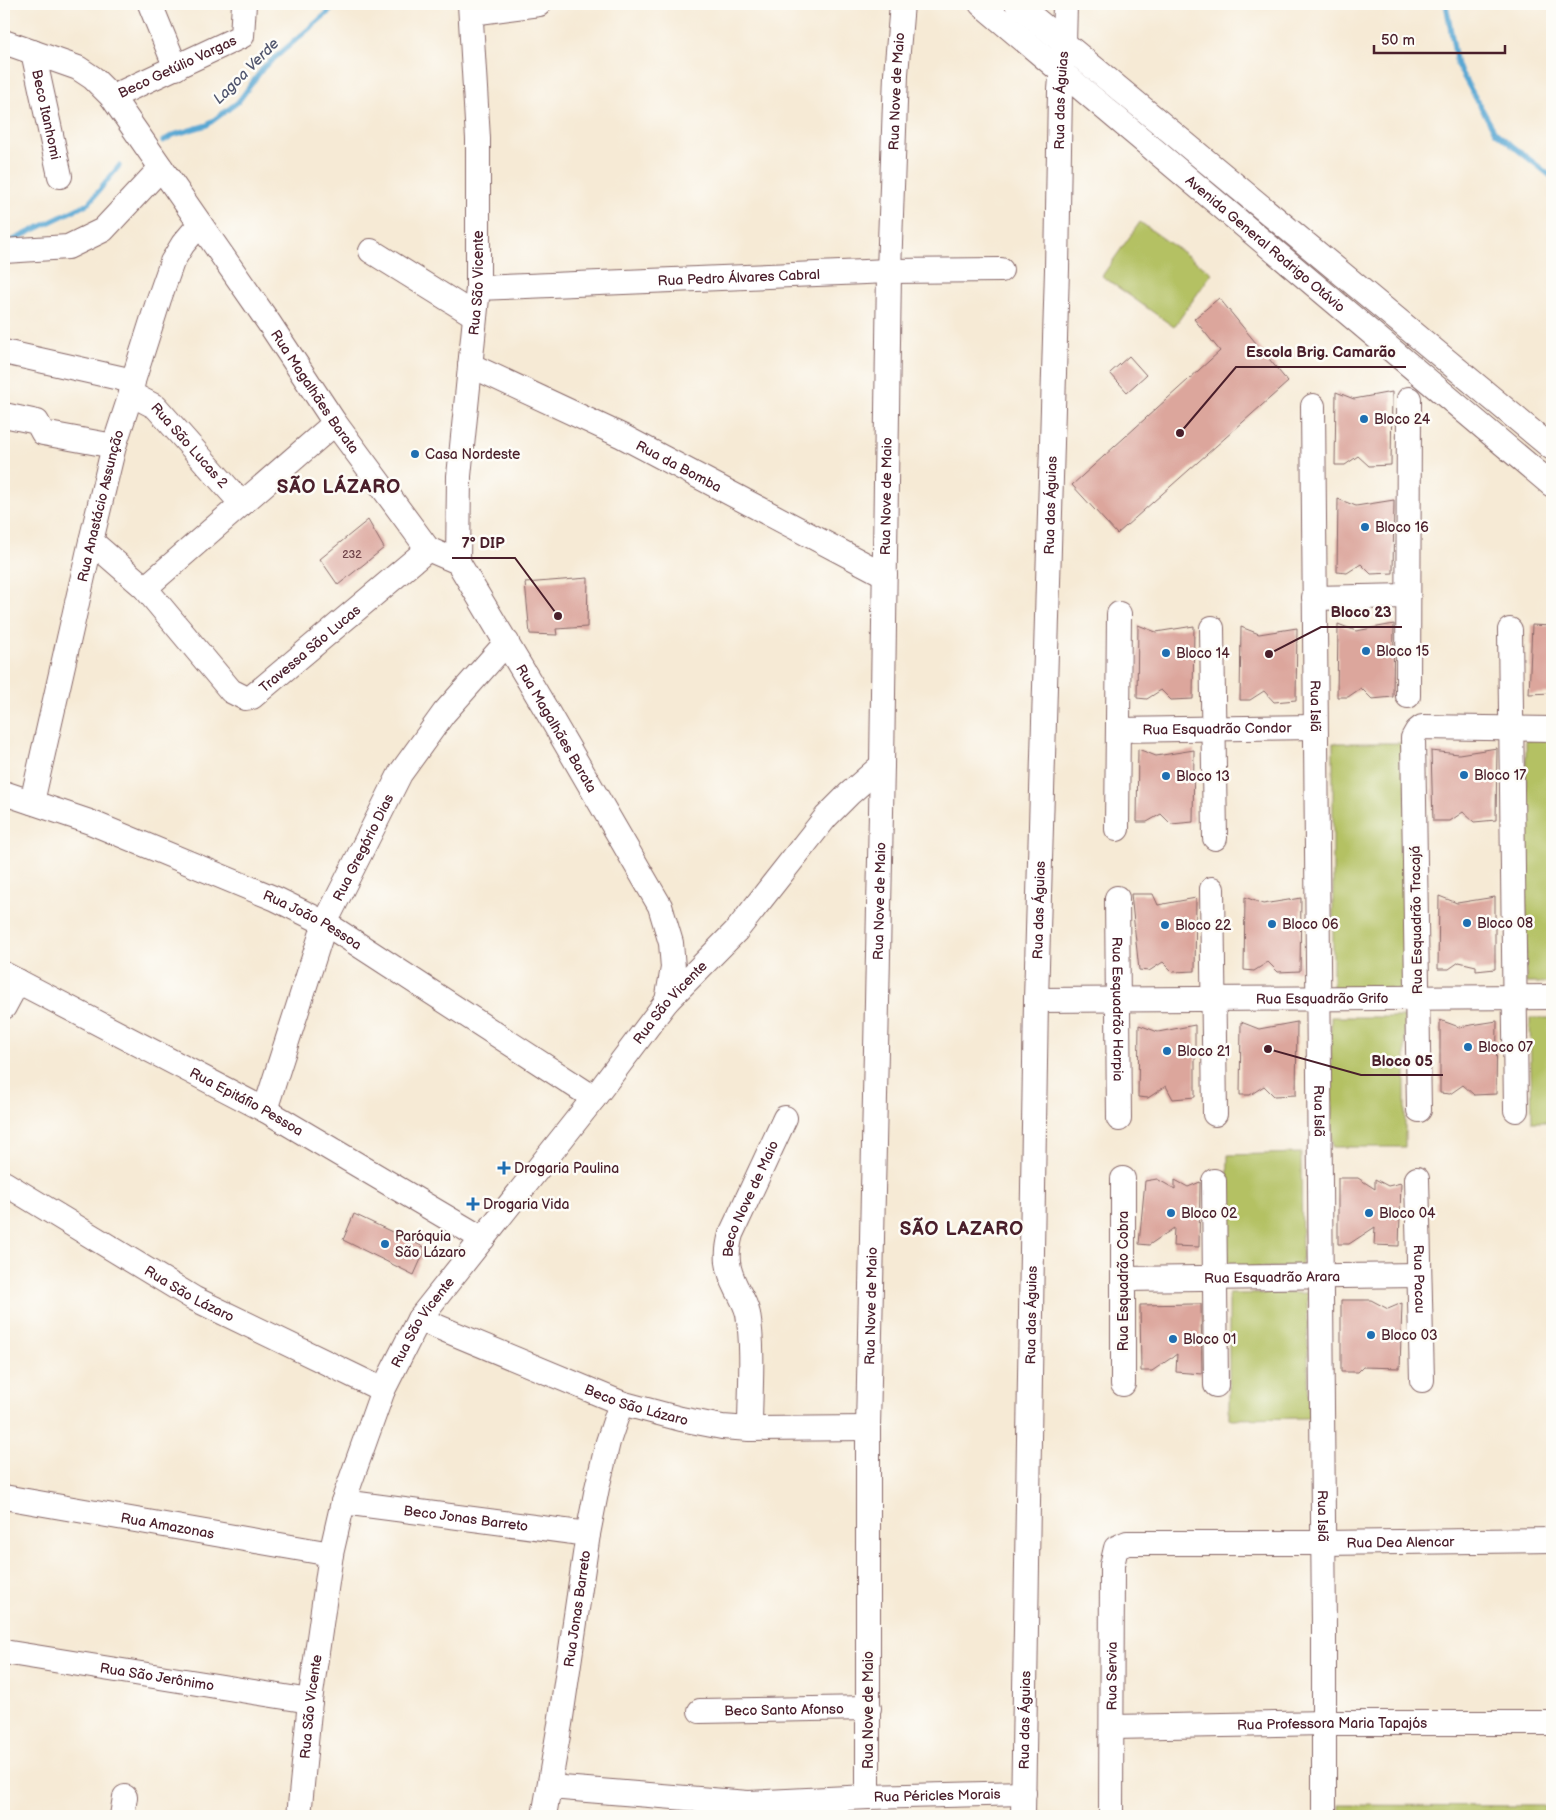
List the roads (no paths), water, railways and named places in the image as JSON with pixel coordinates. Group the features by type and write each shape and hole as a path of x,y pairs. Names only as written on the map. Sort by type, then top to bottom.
{"street":[{"path":"150,4 176,68"},
{"name":"Beco Getúlio Vargas","path":"112,97 242,36 244,4"},
{"path":"471,8 539,4"},
{"name":"Rua Nove de Maio","path":"868,1798 868,1428 882,765 889,271 896,74 902,4"},
{"name":"Avenida General Rodrigo Otávio","path":"981,4 1552,485"},
{"name":"Avenida General Rodrigo Otávio","path":"1017,4 1552,448"},
{"name":"Rua das Águias","path":"1023,1816 1036,1000 1057,289 1061,71 1065,4"},
{"name":"Rua São Vicente","path":"458,562 459,476 478,288 478,139 471,8"},
{"name":"Rua Magalhães Barata","path":"4,42 78,68 93,78 112,97 335,423 428,549"},
{"name":"Beco Itanhomi","path":"34,52 60,176"},
{"path":"4,251 68,247 103,230 161,168"},
{"path":"1216,202 1232,183"},
{"name":"Rua Anastácio Assunção","path":"32,802 114,446 158,299 172,262 183,244 200,224"},
{"path":"371,251 474,315"},
{"name":"Rua Pedro Álvares Cabral","path":"478,288 889,271 1000,270"},
{"name":"Rua São Lucas 2","path":"4,352 132,388 156,407 181,433 242,504"},
{"name":"Rua da Bomba","path":"470,366 622,436 885,575"},
{"path":"1408,696 1409,399"},
{"name":"Rua Islã","path":"1313,406 1325,1723 1324,1816"},
{"path":"4,415 37,422 43,433 114,446"},
{"path":"145,588 335,423"},
{"name":"Travessa São Lucas","path":"91,541 145,588 231,691 245,698 252,697 428,549"},
{"path":"428,549 458,562"},
{"name":"Rua Magalhães Barata","path":"458,562 507,642 660,906 671,943 673,968 667,1001"},
{"path":"1314,598 1408,596"},
{"path":"1117,829 1119,614"},
{"path":"1212,628 1215,838"},
{"path":"1510,630 1516,1110"},
{"name":"Rua Gregório Dias","path":"265,1110 325,923 400,774 444,713 507,642"},
{"name":"Rua Esquadrão Condor","path":"1118,730 1315,727"},
{"name":"Rua Esquadrão Tracajá","path":"1418,1110 1413,738 1422,727 1511,729"},
{"path":"1511,729 1552,729"},
{"name":"Rua São Vicente","path":"299,1816 310,1701 331,1554 344,1502 383,1390 419,1318 594,1098 667,1001 737,930 826,817 882,765"},
{"name":"Rua João Pessoa","path":"4,793 90,822 170,854 276,899 325,923 594,1098"},
{"path":"1212,889 1215,1114"},
{"name":"Rua Esquadrão Harpia","path":"1117,898 1119,1119"},
{"path":"4,1007 11,978"},
{"name":"Rua Epitáfio Pessoa","path":"11,978 265,1110 483,1239"},
{"name":"Rua Esquadrão Grifo","path":"1036,1000 1552,997"},
{"name":"Beco Nove de Maio","path":"750,1429 748,1312 727,1264 728,1245 731,1234 785,1118"},
{"name":"Rua Esquadrão Cobra","path":"1123,1178 1123,1384"},
{"name":"Rua Pacau","path":"1417,1179 1422,1380"},
{"path":"1214,1181 1216,1385"},
{"name":"Rua São Lázaro","path":"4,1183 195,1298 383,1390"},
{"name":"Rua Esquadrão Arara","path":"1123,1279 1419,1276"},
{"name":"Beco São Lázaro","path":"419,1318 621,1403 682,1419 722,1427 750,1429 868,1428"},
{"name":"Rua Jonas Barreto","path":"544,1816 588,1534 606,1451 621,1403"},
{"name":"Rua Amazonas","path":"4,1497 331,1554"},
{"name":"Beco Jonas Barreto","path":"344,1502 588,1534"},
{"name":"Rua Dea Alencar","path":"1127,1543 1552,1540"},
{"name":"Rua Servia","path":"1111,1816 1112,1565 1116,1548 1127,1543"},
{"name":"Rua São Jerônimo","path":"4,1652 310,1701"},
{"name":"Beco Santo Afonso","path":"700,1711 868,1708"},
{"name":"Rua Professora Maria Tapajós","path":"1112,1727 1325,1723 1552,1723"},
{"name":"Rua Péricles Morais","path":"550,1787 746,1810 868,1798 1024,1793"}],"waterway":[{"name":"Lagoa Verde","path":"163,141 173,135 207,125 238,102 264,67 338,4"},
{"path":"1446,4 1457,65 1495,132 1552,177"},
{"name":"Lagoa Verde","path":"13,240 89,203 119,166"}],"place":[{"name":"Bloco 24","path":"1364,419"},
{"name":"Escola Brig. Camarão","path":"1180,433"},
{"name":"Casa Nordeste","path":"415,454"},
{"name":"Bloco 16","path":"1365,527"},
{"name":"7º DIP","path":"558,616"},
{"name":"Bloco 15","path":"1366,651"},
{"name":"Bloco 14","path":"1166,653"},
{"name":"Bloco 23","path":"1269,654"},
{"name":"Bloco 17","path":"1464,775"},
{"name":"Bloco 13","path":"1166,776"},
{"name":"Bloco 08","path":"1467,923"},
{"name":"Bloco 06","path":"1272,924"},
{"name":"Bloco 22","path":"1165,925"},
{"name":"Bloco 07","path":"1468,1047"},
{"name":"Bloco 05","path":"1268,1049"},
{"name":"Bloco 21","path":"1167,1051"},
{"name":"Drogaria Paulina","path":"504,1168"},
{"name":"Drogaria Vida","path":"473,1204"},
{"name":"Bloco 02","path":"1171,1213"},
{"name":"Bloco 04","path":"1369,1213"},
{"name":"Paróquia São Lázaro","path":"385,1244"},
{"name":"Bloco 03","path":"1371,1335"},
{"name":"Bloco 01","path":"1173,1339"}],"district":[{"name":"SÃO LÁZARO","path":"339,486"},
{"name":"SÃO LAZARO","path":"962,1228"}]}
